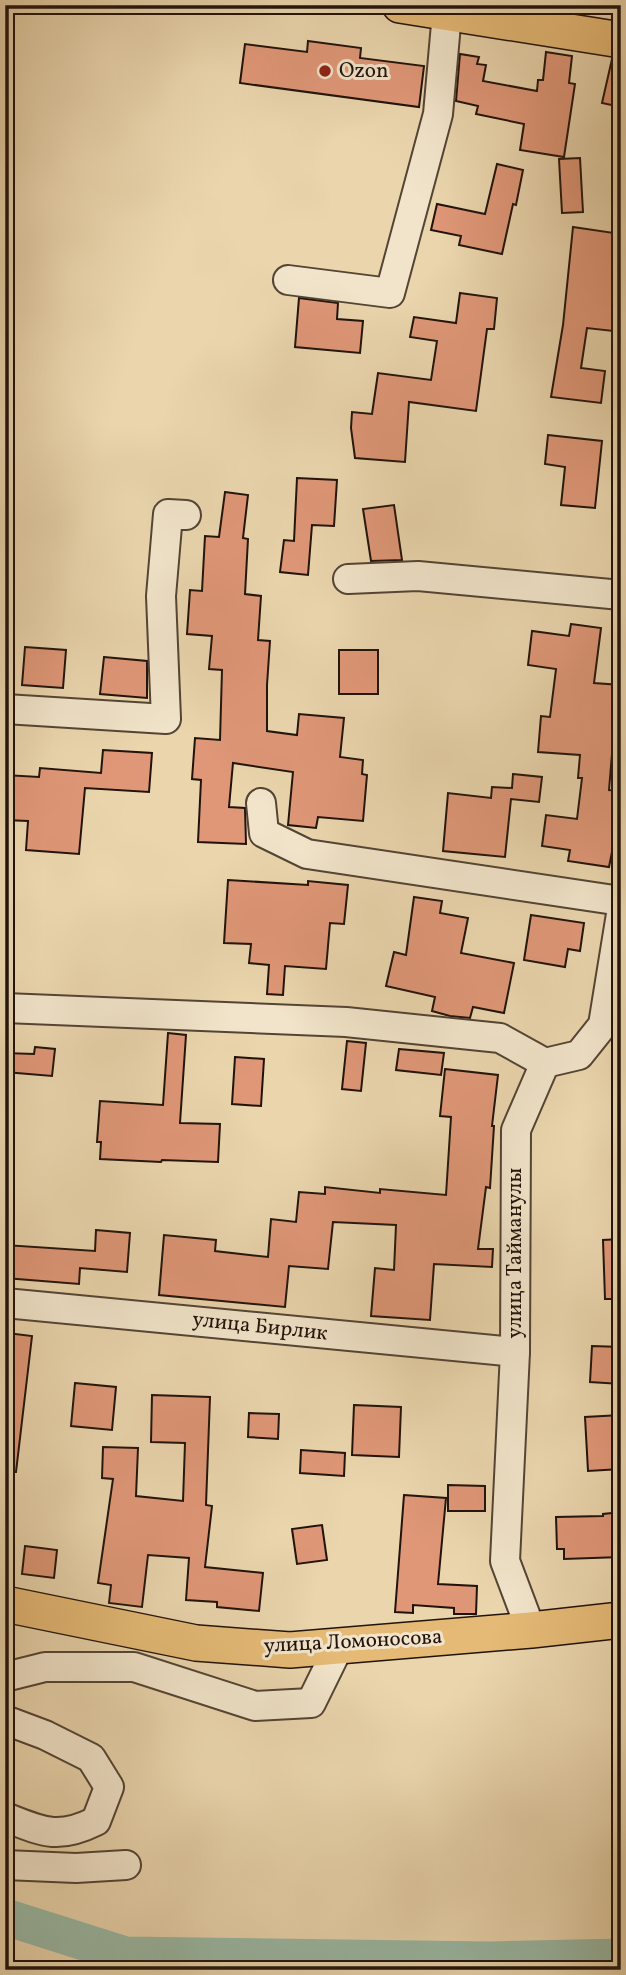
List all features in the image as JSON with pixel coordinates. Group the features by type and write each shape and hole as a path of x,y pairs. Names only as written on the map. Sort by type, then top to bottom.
{"main road":[{"path":"400,5 621,40"},
{"name":"улица Ломоносова","path":"5,1604 196,1643 290,1650 621,1620"}],"street":[{"path":"288,280 390,293 438,114 447,13"},
{"path":"5,709 166,719 162,596 168,514 186,515"},
{"path":"348,579 418,576 621,595"},
{"path":"261,803 264,833 307,854 621,901"},
{"path":"5,1008 346,1023 500,1038 545,1063 579,1055 603,1025 621,914"},
{"name":"улица Тайманулы","path":"531,1630 505,1561 515,1352 516,1130 545,1063"},
{"name":"улица Бирлик","path":"5,1303 515,1352"},
{"path":"5,1678 45,1667 134,1667 255,1706 311,1703 339,1646"},
{"path":"5,1720 45,1735 91,1758 109,1787 96,1821 78,1830 50,1834 5,1817"},
{"path":"5,1865 76,1868 126,1865"}],"building":[{"path":"308,41 361,48 360,58 424,66 419,107 240,83 245,44 307,52"},
{"path":"546,52 572,56 569,83 575,84 564,157 520,150 524,124 476,114 478,106 456,101 460,54 479,57 477,64 486,65 483,81 537,91 538,80 543,80"},
{"path":"612,59 621,60 621,107 602,103"},
{"path":"580,158 583,212 562,213 559,159"},
{"path":"497,164 523,170 502,254 459,245 461,236 431,230 437,204 485,214"},
{"path":"573,227 621,234 621,269 613,331 587,328 581,368 605,371 601,403 551,397 563,325"},
{"path":"460,293 497,298 494,329 487,329 476,411 409,402 405,462 355,458 352,412 372,414 378,373 431,380 437,341 410,337 414,317 456,323"},
{"path":"299,298 338,303 337,319 363,321 360,353 295,347"},
{"path":"548,435 602,441 595,508 561,505 565,467 545,464"},
{"path":"297,478 337,480 334,526 312,525 308,575 280,572 284,540 294,541"},
{"path":"225,492 248,495 243,538 248,539 245,594 261,596 258,640 270,641 267,731 297,735 299,714 344,718 340,757 363,760 362,774 367,775 363,821 318,817 316,828 288,825 293,772 233,763 229,807 245,808 246,844 198,842 201,780 192,779 195,738 220,740 222,670 209,669 212,636 187,634 190,590 202,591 205,536 219,537"},
{"path":"394,505 402,560 371,561 363,509"},
{"path":"571,624 601,628 594,683 621,685 621,743 613,742 609,790 621,791 621,807 609,867 568,861 570,850 542,846 546,815 577,819 582,778 578,778 580,755 538,752 541,716 550,717 556,669 528,665 532,631 569,636"},
{"path":"25,647 66,650 63,688 22,685"},
{"path":"339,650 378,650 378,694 339,694"},
{"path":"104,657 147,661 147,698 100,694"},
{"path":"103,750 152,753 149,792 85,788 79,854 26,850 28,821 5,820 5,775 39,777 40,768 101,773"},
{"path":"513,774 542,777 539,802 511,799 505,857 443,851 448,793 491,798 492,787 512,788"},
{"path":"228,880 308,885 308,881 348,885 344,924 330,923 326,969 285,966 283,995 267,994 269,965 249,963 251,944 224,943"},
{"path":"414,897 442,901 440,913 468,918 461,953 514,963 504,1013 473,1007 470,1018 450,1016 432,1011 435,997 386,986 394,952 406,955"},
{"path":"531,915 584,923 580,951 568,949 565,967 524,960"},
{"path":"168,1033 186,1035 180,1123 220,1124 218,1162 100,1159 101,1142 97,1142 100,1101 163,1105"},
{"path":"347,1041 366,1043 361,1091 342,1089"},
{"path":"35,1047 55,1049 52,1076 5,1072 5,1053 34,1054"},
{"path":"399,1049 444,1053 441,1075 396,1070"},
{"path":"235,1057 264,1059 261,1106 232,1104"},
{"path":"445,1069 498,1075 492,1126 490,1188 486,1187 478,1249 493,1249 492,1267 434,1264 430,1320 371,1316 375,1268 394,1270 396,1225 333,1222 328,1269 289,1266 285,1307 159,1295 164,1235 216,1240 215,1251 268,1257 271,1219 296,1222 299,1192 325,1194 325,1187 380,1193 380,1189 446,1195 451,1117 440,1116"},
{"path":"96,1230 130,1233 127,1272 80,1268 79,1284 5,1278 5,1245 95,1251"},
{"path":"621,1239 621,1299 605,1299 603,1240"},
{"path":"7,1333 32,1336 16,1472 5,1472"},
{"path":"592,1346 621,1347 621,1384 590,1382"},
{"path":"75,1383 116,1387 112,1430 71,1426"},
{"path":"152,1395 210,1397 206,1505 212,1506 205,1567 263,1573 259,1611 217,1607 217,1602 186,1600 189,1558 148,1555 142,1607 109,1603 111,1585 98,1583 113,1479 102,1478 103,1447 138,1448 136,1496 183,1501 185,1443 151,1442"},
{"path":"354,1405 401,1407 399,1457 352,1455"},
{"path":"249,1413 279,1414 278,1439 248,1437"},
{"path":"621,1415 621,1469 588,1471 585,1417"},
{"path":"301,1450 345,1453 344,1476 300,1473"},
{"path":"448,1485 485,1486 485,1511 448,1511"},
{"path":"404,1495 446,1498 438,1584 477,1586 476,1614 454,1614 454,1608 413,1605 413,1613 395,1612"},
{"path":"621,1512 621,1557 564,1559 564,1549 557,1549 556,1517 603,1516"},
{"path":"322,1525 327,1560 297,1564 292,1529"},
{"path":"25,1546 57,1550 54,1578 22,1574"}],"waterway":[{"path":"5,1917 125,1955 491,1960 621,1957"}],"place":[{"name":"Ozon","path":"325,71"}]}
